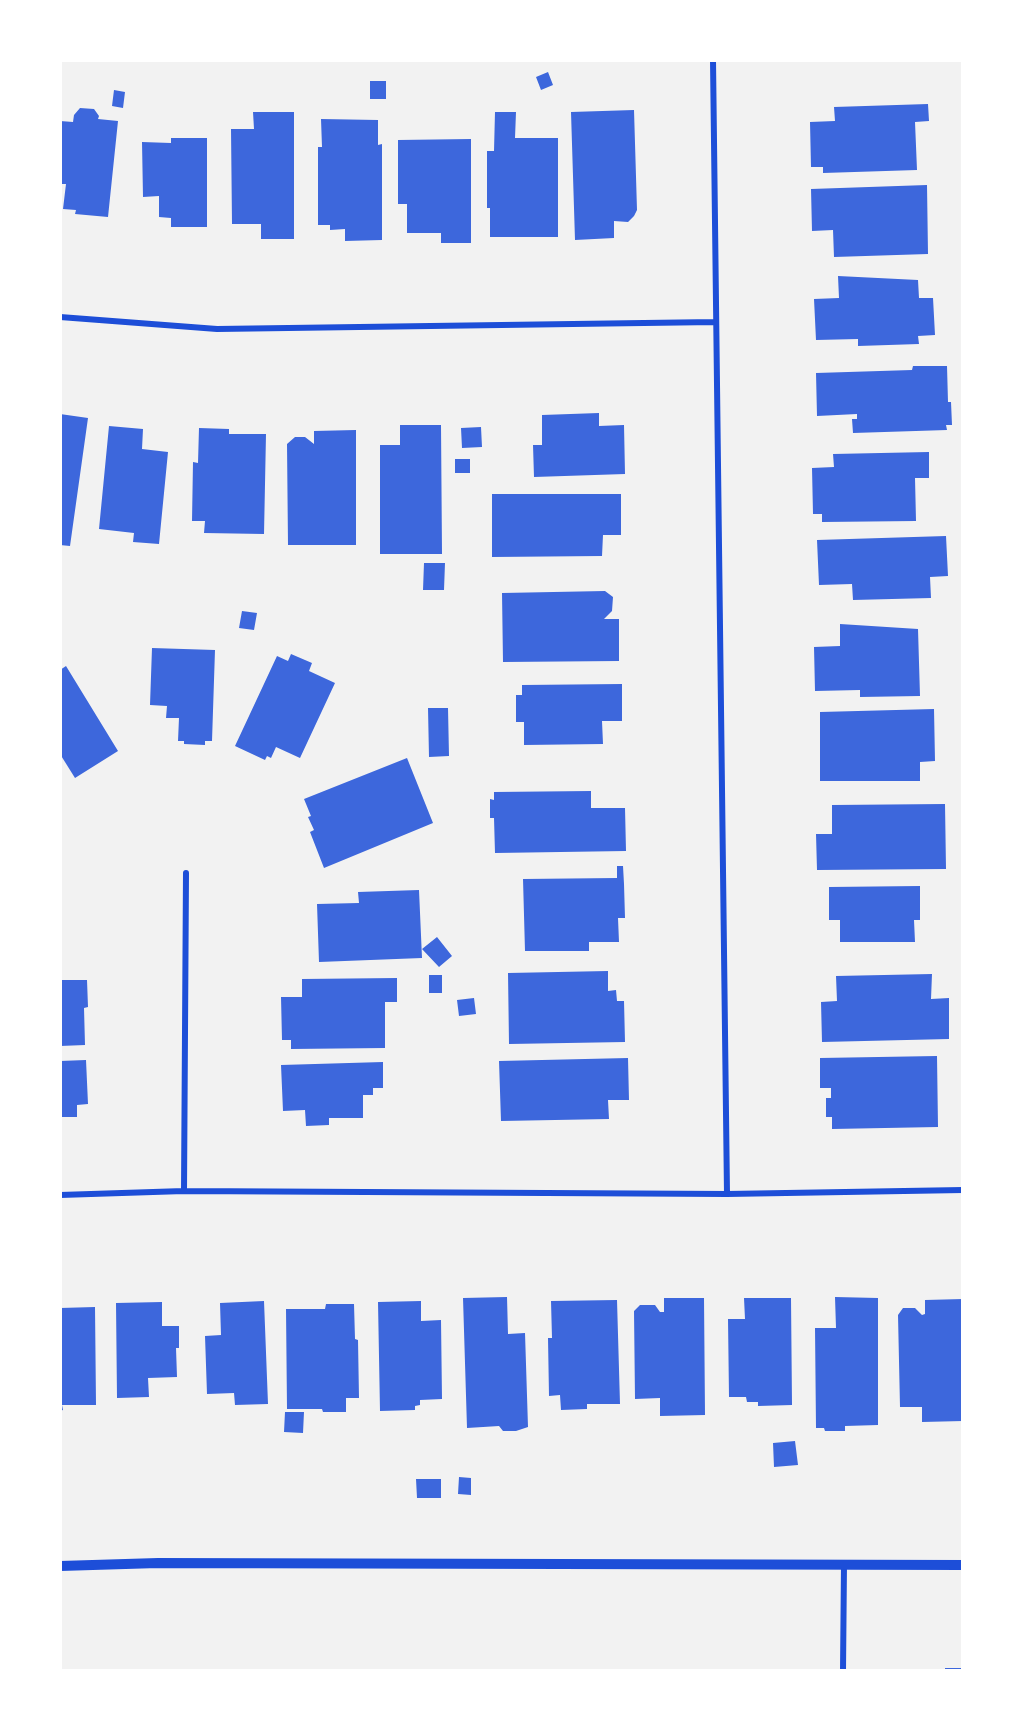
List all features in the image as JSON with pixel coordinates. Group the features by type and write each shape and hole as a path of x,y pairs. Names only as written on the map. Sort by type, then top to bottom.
{"street":[{"path":"713,60 727,1194"},
{"path":"60,317 217,329 715,322"},
{"path":"184,1191 186,873"},
{"path":"60,1195 184,1191 727,1194 963,1190"},
{"path":"60,1566 158,1563 963,1564"},
{"path":"843,1671 844,1563"}],"building":[{"path":"548,72 553,85 541,90 536,77"},
{"path":"370,81 386,81 386,99 370,99"},
{"path":"114,90 125,92 123,108 112,106"},
{"path":"928,104 929,121 915,122 917,170 823,173 823,167 811,167 810,122 835,121 834,107"},
{"path":"80,108 94,109 99,116 98,119 118,121 108,217 75,214 76,210 63,209 66,184 60,184 60,121 73,122 74,115"},
{"path":"634,110 637,210 628,222 614,221 614,238 575,240 571,112"},
{"path":"253,112 294,112 294,239 261,239 261,224 232,224 231,129 254,129"},
{"path":"495,112 516,112 515,138 558,138 558,237 490,237 490,208 487,208 487,151 494,151"},
{"path":"321,119 378,120 378,145 382,144 382,240 345,241 345,229 330,230 330,225 318,225 318,147 322,147"},
{"path":"171,138 207,138 207,227 171,227 171,218 159,217 159,196 143,197 142,142 171,143"},
{"path":"471,139 471,243 441,243 441,233 407,233 407,204 398,204 398,140"},
{"path":"927,185 928,254 834,257 833,230 812,231 811,189"},
{"path":"838,276 918,280 919,298 933,298 935,335 918,336 919,344 858,346 858,339 816,340 814,299 839,298"},
{"path":"913,366 947,366 948,402 951,402 952,425 946,425 947,430 853,433 852,419 857,419 857,414 817,416 816,373 912,370"},
{"path":"599,413 599,426 624,425 625,474 534,477 533,445 542,445 542,415"},
{"path":"60,414 88,418 70,546 60,545"},
{"path":"400,425 441,425 442,554 380,554 380,445 400,445"},
{"path":"109,426 143,429 142,449 168,452 159,544 133,542 134,533 99,529"},
{"path":"481,427 482,447 462,448 461,428"},
{"path":"199,428 229,429 229,434 266,434 264,534 204,533 205,521 192,521 193,462 198,463"},
{"path":"356,430 356,545 288,545 287,444 295,437 305,437 314,444 314,431"},
{"path":"929,452 929,478 915,478 916,521 822,522 822,514 813,514 812,468 834,467 833,454"},
{"path":"455,459 470,459 470,473 455,473"},
{"path":"492,494 621,494 621,535 603,535 602,556 492,557"},
{"path":"946,536 948,576 930,577 931,598 853,600 852,584 819,585 817,540"},
{"path":"424,563 445,563 444,590 423,590"},
{"path":"605,591 613,597 612,611 604,619 619,619 619,661 503,662 502,593"},
{"path":"242,611 257,613 254,630 239,628"},
{"path":"840,624 918,629 920,696 860,697 860,690 815,691 814,647 840,646"},
{"path":"152,648 215,650 212,741 205,741 205,745 184,744 184,741 178,741 179,718 166,718 167,706 150,705"},
{"path":"291,654 312,663 309,671 335,683 300,758 276,747 271,758 267,756 265,760 235,746 277,656 288,661"},
{"path":"66,666 118,751 75,778 60,754 60,670"},
{"path":"622,684 622,721 602,721 603,744 524,745 524,722 516,722 516,695 522,695 522,685"},
{"path":"428,708 448,708 449,756 429,757"},
{"path":"934,709 935,761 920,762 920,781 820,781 820,712"},
{"path":"407,758 433,823 324,868 310,832 314,830 304,799"},
{"path":"591,791 591,808 625,808 626,851 495,853 494,818 490,818 490,799 494,800 494,792"},
{"path":"945,804 946,869 817,870 816,834 832,834 832,805"},
{"path":"617,866 623,866 625,918 618,918 619,942 589,942 589,951 525,951 523,879 617,878"},
{"path":"920,886 920,920 914,920 915,942 840,942 840,920 829,920 829,887"},
{"path":"419,890 422,958 319,962 317,904 359,903 358,892"},
{"path":"437,937 452,956 439,967 422,949"},
{"path":"608,971 608,991 616,990 617,1001 624,1001 625,1042 509,1044 508,973"},
{"path":"932,974 931,999 949,998 949,1039 822,1042 821,1002 837,1001 836,976"},
{"path":"429,975 442,975 442,993 429,993"},
{"path":"397,978 397,1002 385,1002 385,1048 291,1049 291,1040 282,1040 281,997 302,997 302,979"},
{"path":"60,980 87,980 88,1007 84,1008 85,1045 60,1046"},
{"path":"474,998 476,1014 459,1016 457,1000"},
{"path":"937,1056 938,1127 832,1129 832,1117 826,1117 826,1098 831,1098 831,1088 820,1088 820,1058"},
{"path":"628,1058 629,1100 608,1100 609,1119 501,1121 499,1061"},
{"path":"86,1060 88,1104 77,1105 77,1117 60,1117 60,1061"},
{"path":"383,1062 383,1088 373,1088 373,1095 363,1095 363,1118 329,1118 329,1125 306,1126 305,1110 283,1111 281,1065"},
{"path":"507,1297 508,1334 525,1333 528,1427 516,1431 503,1431 499,1426 467,1428 463,1298"},
{"path":"835,1297 878,1298 878,1425 845,1426 845,1431 825,1431 824,1428 816,1428 815,1328 836,1328"},
{"path":"664,1298 704,1298 705,1415 660,1416 660,1398 635,1399 634,1311 640,1305 655,1305 660,1312 664,1312"},
{"path":"744,1298 791,1298 792,1405 758,1406 758,1402 747,1402 746,1397 729,1397 728,1319 745,1319"},
{"path":"963,1299 963,1421 922,1422 922,1407 900,1407 898,1315 903,1308 915,1308 922,1315 925,1314 925,1300"},
{"path":"617,1300 620,1404 587,1404 587,1409 561,1410 560,1395 549,1396 548,1338 552,1338 551,1301"},
{"path":"264,1301 268,1404 235,1405 234,1393 207,1394 205,1336 221,1335 220,1303"},
{"path":"421,1301 421,1321 441,1320 442,1399 420,1400 420,1405 415,1406 415,1410 380,1411 378,1302"},
{"path":"162,1302 162,1326 179,1326 179,1348 176,1348 177,1377 148,1378 149,1397 117,1398 116,1303"},
{"path":"326,1304 354,1304 355,1339 358,1340 359,1398 346,1398 346,1412 287,1409 286,1309 325,1309"},
{"path":"95,1307 96,1405 62,1405 63,1410 60,1411 60,1308"},
{"path":"285,1412 304,1412 303,1433 284,1432"},
{"path":"795,1441 798,1465 774,1467 773,1443"},
{"path":"459,1477 471,1478 471,1495 458,1494"},
{"path":"416,1479 441,1479 441,1498 417,1498"},
{"path":"945,1668 963,1668 963,1671 945,1671"}]}
